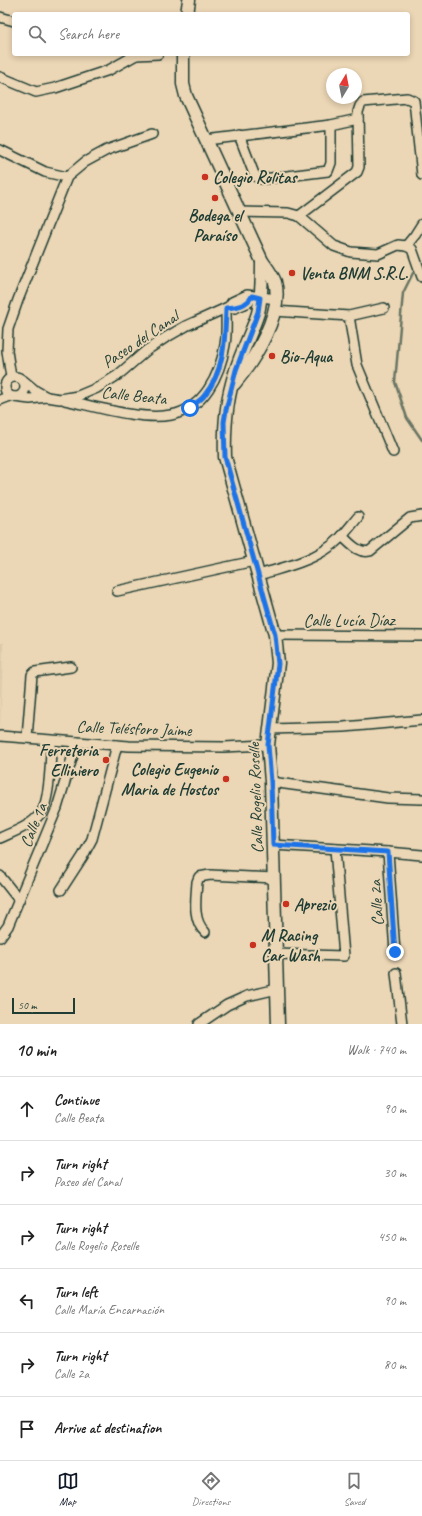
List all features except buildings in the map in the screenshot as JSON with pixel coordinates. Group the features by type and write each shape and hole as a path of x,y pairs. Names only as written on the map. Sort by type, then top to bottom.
{"street":[{"path":"187,12 189,0"},
{"path":"0,17 12,20"},
{"path":"0,77 36,92 55,88 109,70 132,56"},
{"name":"Calle Rogelio Roselle","path":"183,56 183,84 186,96 262,261 270,271 275,283 275,305 268,328 255,355 243,374 232,387"},
{"path":"299,216 357,172 359,167 358,119 360,106 363,102 407,98 412,100 415,104 422,174"},
{"path":"206,140 331,125 358,119"},
{"path":"239,135 254,174 258,178 263,179 328,171 331,163 331,125"},
{"path":"11,377 6,351 8,330 18,300 67,177 85,162 107,150 152,134"},
{"path":"0,150 45,172 67,177"},
{"path":"239,212 288,213 299,216 334,246 351,252 378,254 398,245 406,246 412,249 418,262 422,277"},
{"path":"406,246 422,224"},
{"name":"Calle Rogelio Roselle","path":"262,261 256,297 258,312 236,370 224,422 225,457 275,635 278,664 268,745 271,782 278,1024"},
{"path":"256,297 275,305 349,316 384,308"},
{"name":"Paseo del Canal","path":"0,400 12,396 30,399 47,397 60,399 78,396 97,388 118,375 147,350 164,338 186,326 227,308 235,308 256,297"},
{"name":"Calle Beata","path":"60,399 113,411 151,416 171,415 190,408 203,397 211,386 220,364 225,343 227,308"},
{"path":"349,316 357,365 393,452"},
{"path":"11,377 18,377 24,380 26,387 20,396 12,396 6,391 6,381 11,377"},
{"name":"Paseo del Canal","path":"24,380 36,391 47,397"},
{"path":"342,536 360,551 370,551 410,518 422,516"},
{"path":"259,575 305,560 326,550 342,536 358,517"},
{"path":"117,591 254,561"},
{"name":"Calle Lucía Díaz","path":"275,635 422,636"},
{"path":"27,738 32,675 35,672 71,667"},
{"path":"270,729 344,727 422,720"},
{"name":"Calle Telésforo Jaime","path":"0,736 116,745 224,747 268,745"},
{"path":"0,838 30,823 41,814 45,803 49,779 51,741"},
{"name":"Calle 1a","path":"0,937 8,926 57,808 77,742"},
{"path":"61,890 92,839 116,745"},
{"path":"271,782 388,798 422,799"},
{"path":"45,803 57,808"},
{"path":"273,845 422,855"},
{"path":"276,954 344,956 335,849"},
{"name":"Calle 2a","path":"388,852 395,952"},
{"path":"205,932 200,927 197,919 197,882 199,877 210,875 274,878"},
{"path":"0,876 19,900"},
{"path":"396,973 402,1024"},
{"path":"199,1024 227,1005 247,996 277,989"}],"shaded area":[{"path":"0,643 3,643 0,730"}],"waterway":[{"path":"418,270 413,273 403,293 395,382 407,418 422,440"}],"place":[{"name":"Colegio Rolitas","path":"205,177"},
{"name":"Bodega el Paraíso","path":"215,198"},
{"name":"Venta BNM S.R.L.","path":"292,273"},
{"name":"Bio-Aqua","path":"272,356"},
{"name":"Ferreteria Elliniero","path":"106,760"},
{"name":"Colegio Eugenio Maria de Hostos","path":"226,779"},
{"name":"Aprezio","path":"286,904"},
{"name":"M Racing Car Wash","path":"253,945"}],"route":[{"path":"190,408 203,397 211,386 220,364 225,343 226,308 235,308 249,302 252,296 260,298 258,312 236,370 226,410 224,434 225,457 275,635 278,664 268,745 273,845 388,852 395,952"}]}
